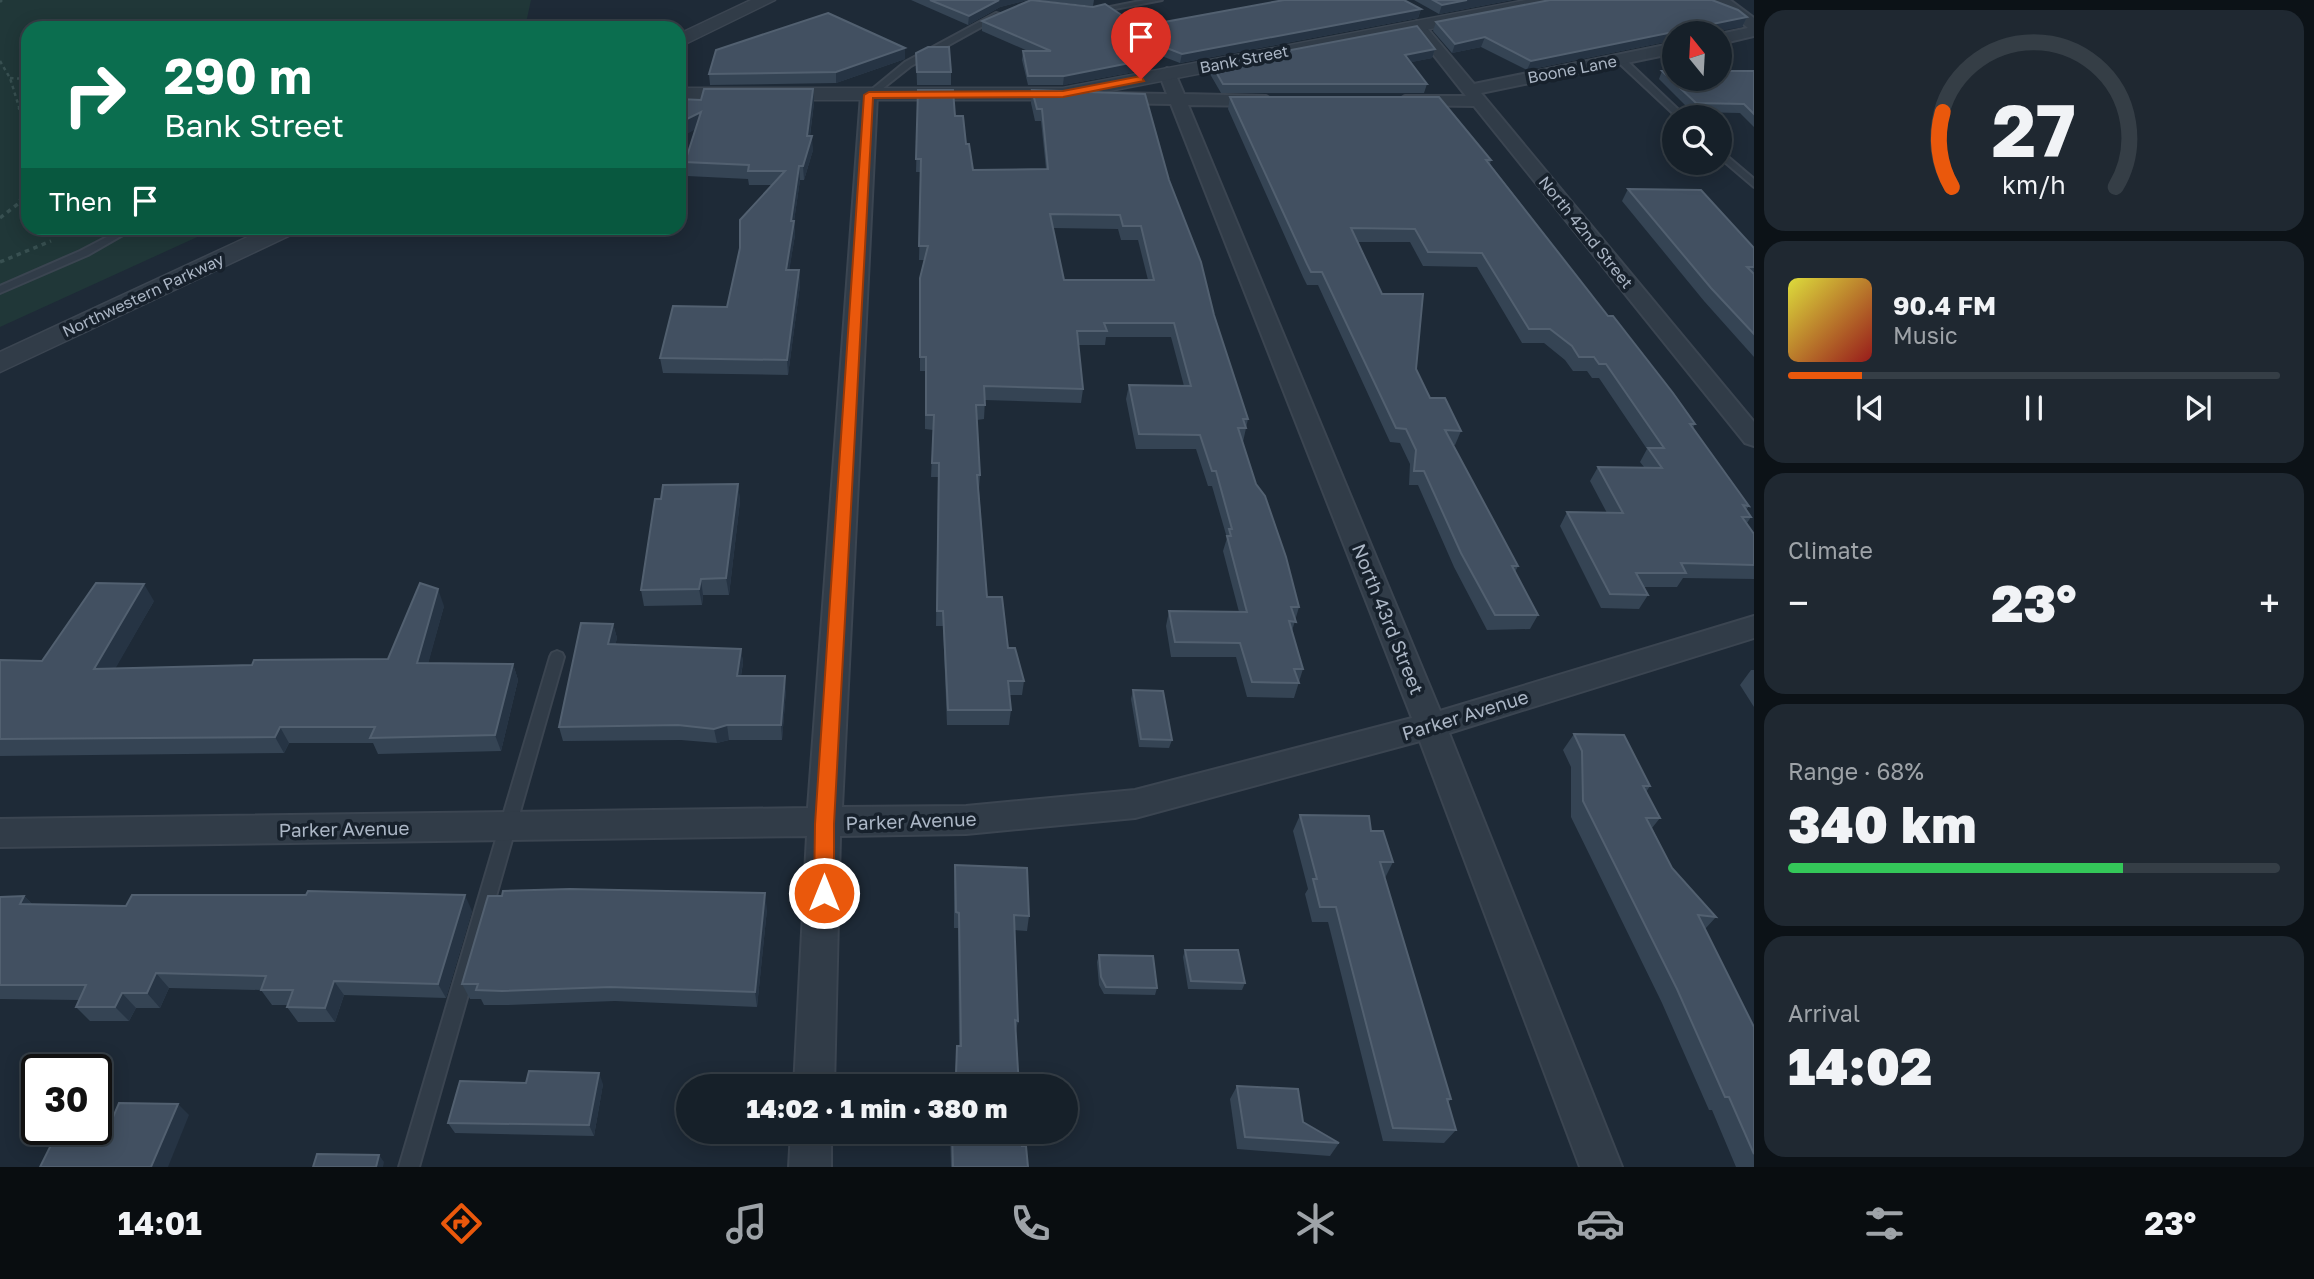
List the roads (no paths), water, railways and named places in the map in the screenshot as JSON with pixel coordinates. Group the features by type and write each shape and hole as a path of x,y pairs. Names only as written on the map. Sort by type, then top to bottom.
{"street":[{"path":"686,38 766,0"},
{"name":"Bank Street","path":"686,94 1063,94 1167,74 1418,18 1440,21 1554,0"},
{"path":"1721,0 1754,25"},
{"name":"North 42nd Street","path":"1418,18 1475,96 1754,438"},
{"path":"1732,37 1754,32"},
{"name":"Boone Lane","path":"1384,101 1475,96 1662,51"},
{"name":"North 43rd Street","path":"1167,74 1431,726 1443,765 1601,1167"},
{"path":"1063,94 1180,101 1289,101"},
{"path":"814,1074 824,824 869,95"},
{"name":"Northwestern Parkway","path":"0,363 271,235"},
{"name":"Parker Avenue","path":"0,833 824,824 966,820 1135,804 1431,726 1754,627"},
{"path":"810,1167 811,1144"}],"lane":[{"path":"1080,10 1092,11 1158,0"},
{"path":"869,95 908,64 1013,10"},
{"path":"1621,60 1669,105"},
{"path":"1732,164 1754,184"},
{"path":"0,290 84,253 117,235"},
{"path":"409,1167 557,657"}]}
